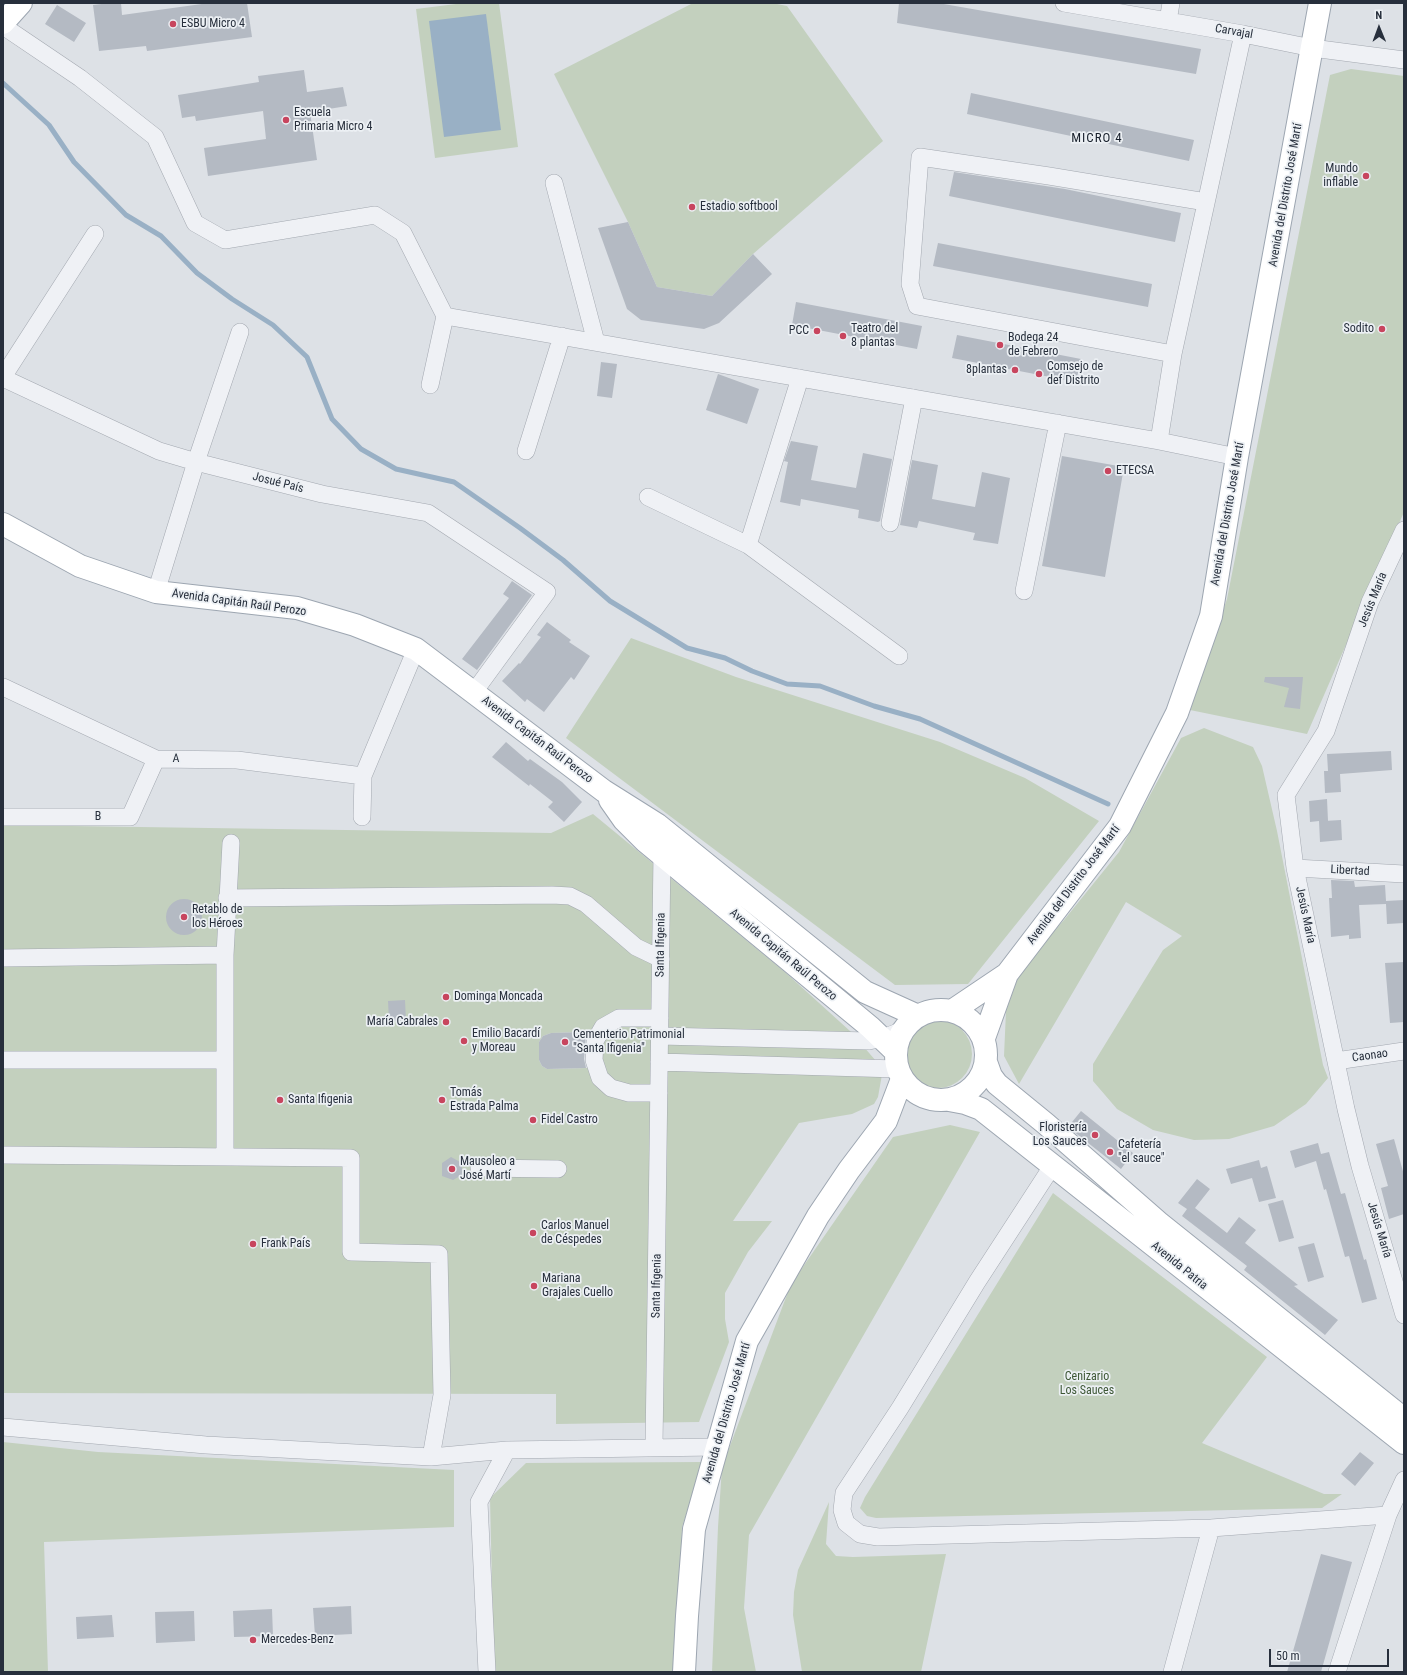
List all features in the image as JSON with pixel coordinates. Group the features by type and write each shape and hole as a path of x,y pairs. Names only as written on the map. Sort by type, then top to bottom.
{"main road":[{"path":"3,25 21,3"},
{"name":"Avenida del Distrito José Martí","path":"984,1038 1007,974 1120,826 1177,713 1210,616 1237,457 1320,3"},
{"name":"Avenida Capitán Raúl Perozo","path":"3,524 80,566 156,592 297,608 355,625 416,649 604,791 652,833 865,992 910,1023"},
{"name":"Avenida Capitán Raúl Perozo","path":"652,833 662,855 894,1059"},
{"name":"Avenida del Distrito José Martí","path":"952,1011 1007,974"},
{"path":"939,1009 952,1011 971,1020 984,1038 987,1051 986,1062 980,1079 966,1093 940,1100 914,1092 894,1059 897,1041 910,1023 926,1012 939,1009"},
{"name":"Avenida del Distrito José Martí","path":"886,1121 894,1059"},
{"name":"Avenida Patria","path":"986,1062 991,1076 997,1084 1046,1124 1158,1222 1404,1419"},
{"name":"Avenida del Distrito José Martí","path":"684,1672 694,1529 747,1341 818,1216 848,1170 886,1121 910,1105 940,1100"},
{"name":"Avenida Patria","path":"940,1100 965,1103 981,1109 1404,1443"}],"street":[{"name":"Carvajal","path":"1064,3 1243,34 1312,48 1403,56"},
{"path":"1168,21 1171,3"},
{"path":"3,25 80,78 155,137 195,223 225,240 375,215 403,233 445,316 430,385"},
{"path":"1159,441 1174,354 1243,34"},
{"path":"1174,354 917,306 910,284 920,157 1033,173 1206,202"},
{"path":"554,183 596,342"},
{"path":"3,378 95,234"},
{"path":"445,316 1058,423 1237,457"},
{"path":"156,592 196,462 240,332"},
{"path":"526,451 562,336"},
{"name":"Josué País","path":"3,378 159,451 322,494 428,513 547,592 474,692"},
{"path":"748,545 800,378"},
{"path":"890,523 914,398"},
{"path":"1024,591 1058,423"},
{"path":"648,497 748,545 899,656"},
{"name":"Jesús María","path":"1404,530 1370,602 1326,731 1286,795 1295,868 1336,1061 1360,1166 1404,1315"},
{"path":"362,817 363,776 416,649"},
{"name":"A","path":"3,687 156,759 237,760 363,776"},
{"name":"B","path":"3,817 130,817 156,759"},
{"path":"225,1156 225,955 231,843"},
{"name":"Santa Ifigenia","path":"654,1447 662,855"},
{"name":"Libertad","path":"1295,868 1404,874"},
{"path":"227,898 570,896 586,904 636,947 661,959"},
{"path":"3,958 225,955"},
{"path":"659,1093 629,1093 611,1088 600,1078 594,1060 595,1041 603,1027 619,1018 660,1018"},
{"path":"660,1036 869,1041 894,1059"},
{"name":"Caonao","path":"1336,1061 1404,1051"},
{"path":"659,1062 894,1059"},
{"path":"3,1060 225,1060"},
{"path":"3,1155 351,1158 351,1252 439,1254 442,1395 431,1457"},
{"path":"1053,1166 977,1282 900,1408 844,1493 842,1510 846,1524 860,1534 878,1537 1211,1528 1388,1515"},
{"path":"479,1168 558,1169"},
{"path":"3,1427 206,1445 431,1457 507,1450 716,1447"},
{"path":"487,1672 479,1502 507,1450"},
{"path":"1337,1672 1388,1515 1404,1480"},
{"path":"1172,1672 1211,1528"}],"green space":[{"path":"464,3 499,3 518,147 435,158 416,9"},
{"path":"693,3 772,3 787,6 883,141 753,254 712,296 657,287 628,222 554,74"},
{"path":"1351,69 1404,76 1404,512 1307,734 1190,710 1227,599 1330,75"},
{"path":"631,638 736,677 940,742 1025,778 1099,821 968,984 895,985 566,738"},
{"path":"1204,728 1253,747 1262,766 1277,831 1323,1065 1328,1078 1306,1104 1274,1126 1229,1139 1194,1140 1153,1130 1117,1109 1093,1081 1093,1064 1163,950 1182,936 1126,902 1019,1084 1004,1056 1006,1011 1022,966 1064,920 1119,852 1181,738"},
{"name":"Santa Ifigenia","path":"593,814 786,973 850,1031 883,1069 878,1097 874,1104 852,1114 799,1123 733,1221 772,1221 748,1252 725,1293 725,1319 729,1342 699,1422 556,1424 556,1394 3,1393 3,825 551,833","holes":["586,1032 587,1068 547,1069 542,1066 539,1060 539,1042 543,1036 551,1033"]},
{"path":"931,1020 945,1020 957,1026 966,1035 972,1047 970,1067 962,1078 951,1086 945,1088 931,1088 925,1086 914,1078 906,1067 904,1061 904,1047 906,1041 914,1030 925,1022"},
{"path":"950,1125 980,1132 749,1535 744,1608 756,1672 712,1672 722,1467 791,1284 893,1137"},
{"name":"Cenizario Los Sauces","path":"1053,1193 1267,1357 1202,1443 1324,1494 1342,1494 1322,1508 876,1518 867,1516 860,1508 865,1497"},
{"path":"3,1442 98,1452 454,1470 454,1527 44,1542 48,1672 3,1672"},
{"path":"703,1462 682,1527 677,1672 494,1672 490,1498 526,1463"},
{"path":"829,1502 826,1544 836,1556 853,1557 946,1554 921,1672 802,1672 793,1615 794,1592 798,1570"}],"water":[{"path":"486,14 501,130 444,137 429,21"}],"building":[{"name":"ESBU Micro 4","path":"121,3 122,15 209,3 247,3 252,37 147,51 146,46 99,51 93,5"},
{"path":"899,3 938,3 1201,49 1196,74 897,23"},
{"path":"57,5 86,23 74,42 45,24"},
{"path":"304,70 307,92 343,87 347,106 310,112 317,160 208,176 204,148 266,139 263,111 196,121 195,116 182,118 178,95 259,82 258,76"},
{"path":"971,93 1194,140 1189,161 967,114"},
{"path":"954,172 1065,189 1181,213 1175,242 949,196"},
{"path":"628,222 657,287 712,296 753,254 772,274 719,323 704,329 641,320 627,309 598,228"},
{"path":"938,243 1152,284 1148,307 933,266"},
{"path":"796,302 922,326 917,349 792,325"},
{"path":"957,335 1081,359 1076,382 952,358"},
{"path":"601,362 617,364 612,398 597,396"},
{"path":"718,374 759,389 747,424 706,410"},
{"path":"791,441 818,446 811,480 856,488 863,453 892,459 880,521 878,522 858,518 859,510 801,499 800,506 780,502 788,462 784,461"},
{"path":"1062,456 1124,467 1105,577 1042,566"},
{"path":"912,460 938,465 932,499 975,507 982,472 1010,478 998,544 973,540 975,533 919,521 917,528 900,525"},
{"path":"512,581 532,595 477,670 462,659 509,598 503,594"},
{"path":"547,622 571,640 569,642 590,656 574,680 571,677 544,712 527,699 525,702 502,681 519,663 520,664 541,637 537,635"},
{"path":"1265,677 1303,677 1300,709 1284,707 1289,688 1264,682"},
{"path":"506,742 528,761 530,759 562,782 582,802 564,822 548,807 553,802 530,784 529,786 492,757"},
{"path":"1391,751 1392,770 1340,774 1341,792 1325,793 1324,771 1328,771 1327,754"},
{"path":"1327,799 1328,821 1341,820 1342,840 1320,842 1319,821 1310,822 1309,801"},
{"path":"1331,880 1354,881 1355,887 1385,885 1386,901 1404,900 1404,923 1387,924 1386,904 1359,905 1361,938 1349,939 1349,935 1331,937 1329,898 1332,898"},
{"name":"Retablo de los Héroes","path":"188,899 197,904 201,910 201,924 197,930 188,935 180,935 171,930 167,924 166,913 171,904 177,900"},
{"path":"1404,962 1404,1022 1390,1023 1385,963"},
{"path":"405,1000 406,1021 389,1021 388,1001"},
{"path":"586,1032 584,1059 586,1068 547,1069 542,1066 539,1060 539,1042 543,1036 551,1033"},
{"path":"1081,1111 1133,1153 1121,1169 1068,1127"},
{"path":"1394,1139 1404,1175 1404,1214 1389,1219 1381,1188 1388,1186 1376,1144"},
{"path":"1318,1143 1321,1154 1329,1152 1341,1194 1345,1193 1377,1299 1362,1303 1349,1256 1345,1257 1326,1189 1324,1190 1316,1161 1295,1168 1290,1151"},
{"name":"Mausoleo a José Martí","path":"451,1157 462,1163 462,1175 453,1180 442,1176 442,1163"},
{"path":"1259,1160 1261,1168 1267,1166 1276,1198 1259,1202 1252,1178 1231,1184 1226,1169"},
{"path":"1197,1179 1210,1189 1195,1208 1227,1233 1239,1217 1256,1230 1245,1243 1298,1285 1294,1286 1338,1320 1325,1335 1244,1270 1247,1266 1182,1216 1187,1209 1178,1203"},
{"path":"1283,1200 1294,1238 1279,1242 1268,1204"},
{"path":"1314,1243 1324,1277 1308,1282 1298,1247"},
{"path":"1360,1452 1374,1463 1355,1486 1341,1474"},
{"path":"1321,1554 1352,1562 1321,1672 1287,1672"},
{"path":"351,1606 352,1634 315,1636 313,1608"},
{"path":"272,1609 273,1636 234,1637 233,1611"},
{"path":"194,1611 195,1641 156,1643 155,1612"},
{"path":"112,1615 114,1637 77,1639 76,1617"}],"waterway":[{"path":"3,83 49,125 74,162 126,215 161,236 197,273 232,299 273,325 307,357 332,419 361,449 396,469 454,482 563,560 610,601 687,648 725,658 752,671 787,684 820,686 874,706 920,719 1108,804"}],"place":[{"name":"ESBU Micro 4","path":"173,24"},
{"name":"Escuela Primaria Micro 4","path":"286,120"},
{"name":"Mundo inflable","path":"1366,176"},
{"name":"Estadio softbool","path":"692,207"},
{"name":"Sodito","path":"1382,329"},
{"name":"PCC","path":"817,331"},
{"name":"Teatro del 8 plantas","path":"843,336"},
{"name":"Bodega 24 de Febrero","path":"1000,345"},
{"name":"8plantas","path":"1015,370"},
{"name":"Comsejo de def Distrito","path":"1039,374"},
{"name":"ETECSA","path":"1108,471"},
{"name":"Retablo de los Héroes","path":"184,917"},
{"name":"Dominga Moncada","path":"446,997"},
{"name":"María Cabrales","path":"446,1022"},
{"name":"Emilio Bacardí y Moreau","path":"464,1041"},
{"name":"Cementerio Patrimonial \"Santa Ifigenia\"","path":"565,1042"},
{"name":"Santa Ifigenia","path":"280,1100"},
{"name":"Tomás Estrada Palma","path":"442,1100"},
{"name":"Fidel Castro","path":"533,1120"},
{"name":"Floristería Los Sauces","path":"1095,1135"},
{"name":"Cafetería \"el sauce\"","path":"1110,1152"},
{"name":"Mausoleo a José Martí","path":"452,1169"},
{"name":"Carlos Manuel de Céspedes","path":"533,1233"},
{"name":"Frank País","path":"253,1244"},
{"name":"Mariana Grajales Cuello","path":"534,1286"},
{"name":"Mercedes-Benz","path":"253,1640"}],"district":[{"name":"MICRO 4","path":"1097,139"}]}
